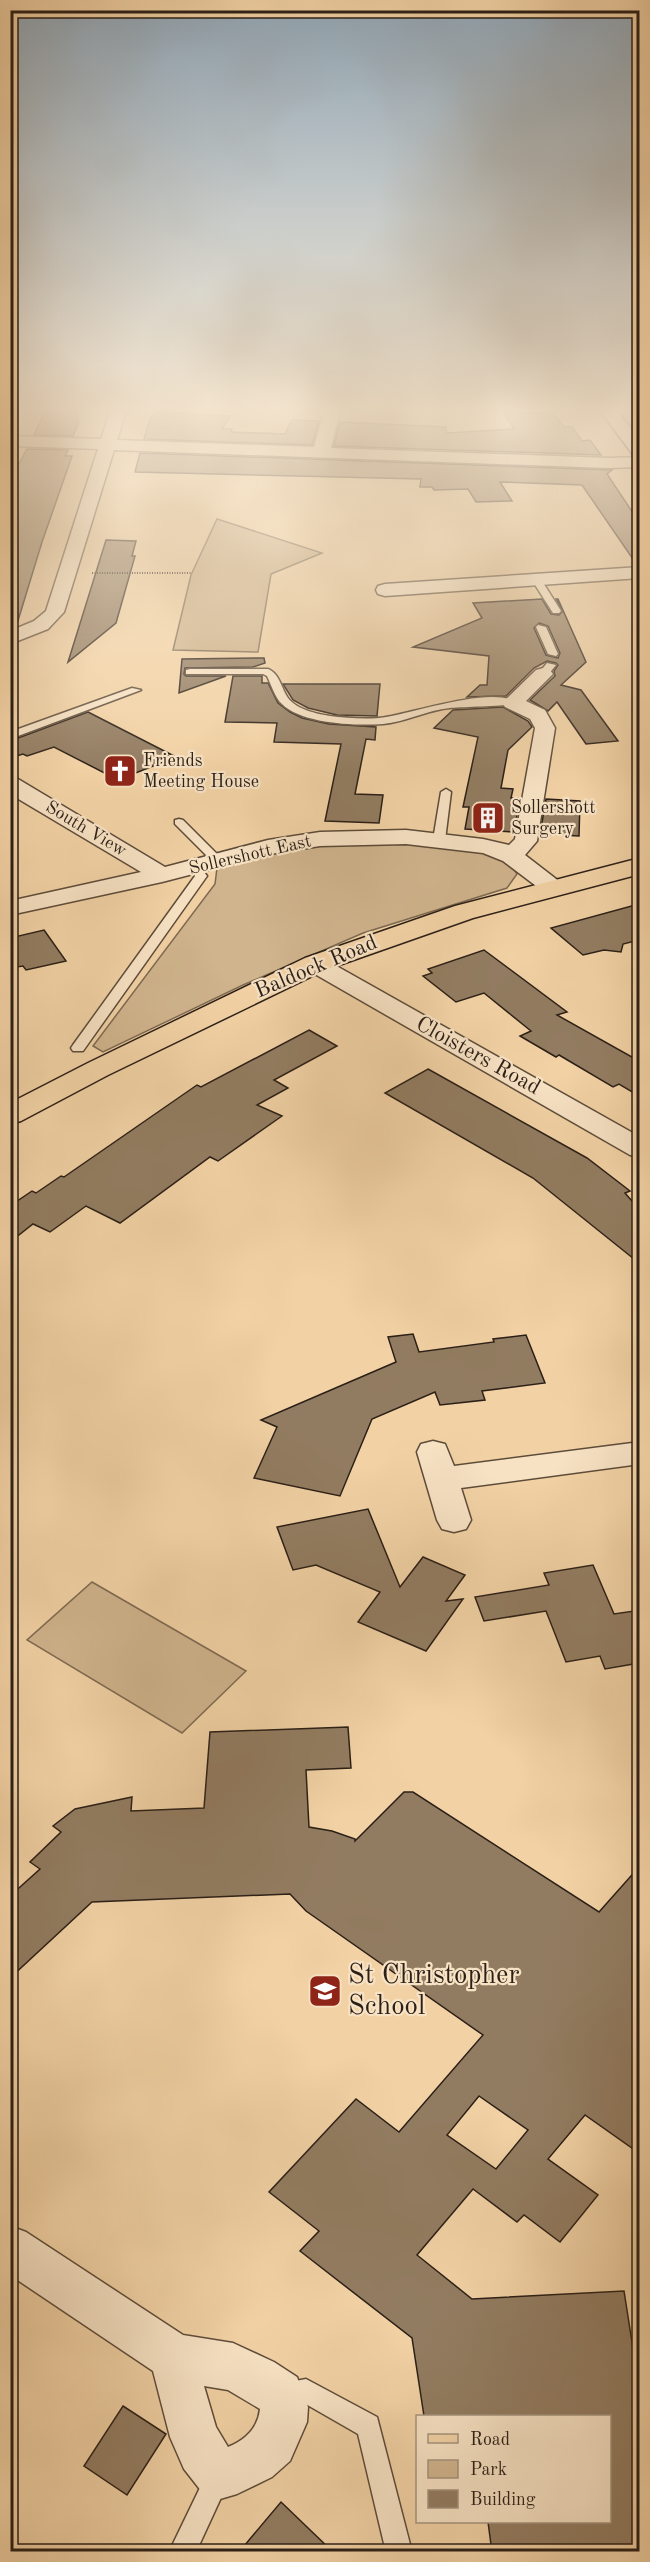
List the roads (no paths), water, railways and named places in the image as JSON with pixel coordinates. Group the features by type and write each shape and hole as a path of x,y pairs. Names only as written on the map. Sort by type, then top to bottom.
{"main road":[{"name":"Baldock Road","path":"10,1115 111,1062 315,964 464,912 552,887 639,866"}],"street":[{"path":"10,638 49,620 55,612 78,532"},
{"path":"385,590 412,582 537,580 639,573"},
{"path":"511,856 526,841 544,729 544,720 537,713 512,703 549,664"},
{"name":"South View","path":"10,784 162,875"},
{"name":"Sollershott East","path":"10,908 162,875 268,847 320,839 406,837 491,847 511,856 552,887"},
{"name":"Cloisters Road","path":"315,964 639,1149"},
{"path":"454,1520 438,1466 639,1453"},
{"path":"10,2248 175,2357 233,2367 280,2394 284,2407 283,2422 273,2444 255,2460 237,2469 220,2474 212,2467 200,2447 182,2395 175,2357"}],"lane":[{"path":"537,580 556,611"},
{"path":"541,627 549,664"},
{"path":"190,672 264,671 271,674 285,702 304,713 329,719 384,721 446,705 493,701 512,703"},
{"path":"10,736 136,690"},
{"path":"439,840 446,792"},
{"path":"179,822 218,861"},
{"path":"78,1048 201,876 195,867"},
{"path":"280,2394 306,2391 368,2426 399,2552"},
{"path":"182,2552 220,2474"}],"place":[{"name":"Friends Meeting House","path":"120,771"},
{"name":"Sollershott Surgery","path":"488,818"},
{"name":"St Christopher School","path":"325,1991"}]}
